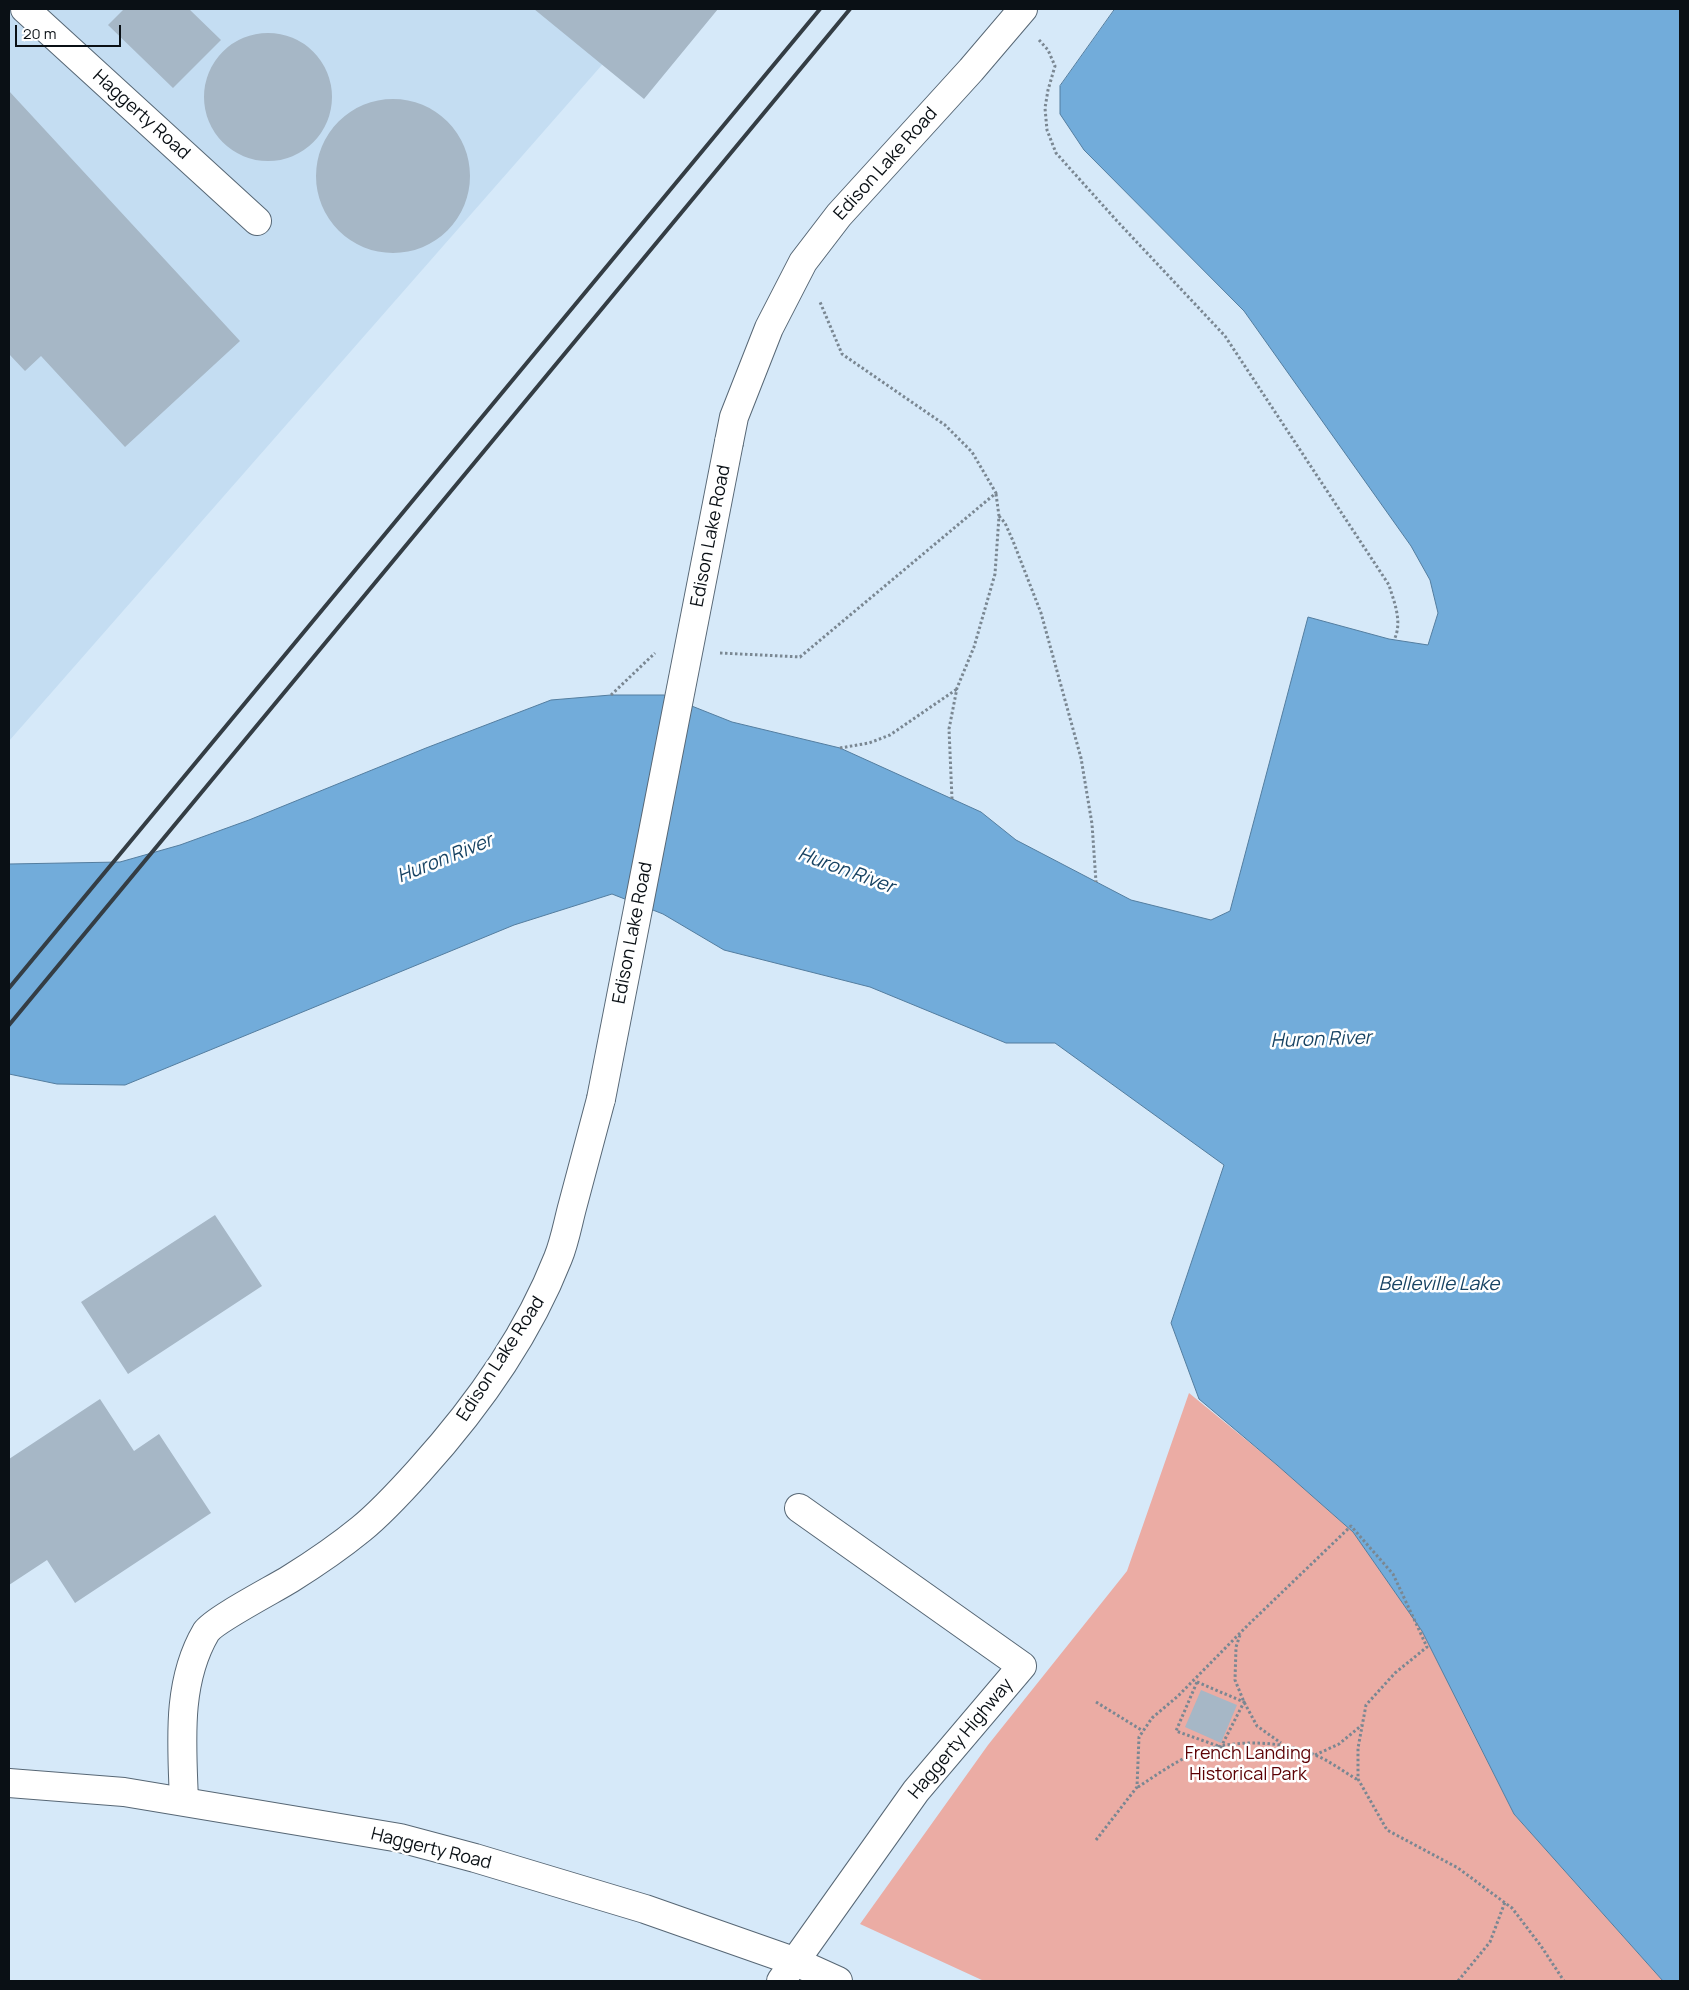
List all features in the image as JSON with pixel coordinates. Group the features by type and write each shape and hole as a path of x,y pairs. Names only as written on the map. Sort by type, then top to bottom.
{"street":[{"name":"Haggerty Road","path":"25,9 257,221"},
{"name":"Edison Lake Road","path":"184,1801 181,1732 183,1703 192,1665 207,1630 292,1578 360,1530 393,1499 444,1444 479,1400 526,1327 542,1295 559,1256 601,1099 734,417 769,328 803,262 839,215 971,70 1020,12"},
{"name":"Haggerty Highway","path":"788,1972 916,1791 1022,1666 799,1508"},
{"name":"Haggerty Road","path":"9,1783 124,1792 400,1838 475,1858 645,1909 788,1972 838,1981"}],"path":[{"path":"1020,12 1048,50 1055,66 1045,108 1047,130 1056,153 1117,221 1226,336 1389,584 1397,612 1398,631 1394,640"},
{"path":"803,262 842,354 945,425 972,452 996,493 999,516 995,574 974,647 957,688 949,729 952,800"},
{"path":"713,653 800,657 996,493"},
{"path":"999,516 1005,523 1013,541 1041,613 1081,758 1092,824 1096,882"},
{"path":"611,695 656,652"},
{"path":"840,748 869,743 890,735 957,688"},
{"path":"1137,1787 1139,1737 1152,1718 1178,1696 1351,1526 1393,1574 1427,1647 1395,1673 1366,1705 1358,1748 1360,1781 1387,1830 1458,1868 1505,1902 1512,1908 1541,1946 1564,1981"},
{"path":"1240,1633 1236,1647 1235,1680 1257,1726 1281,1744"},
{"path":"1220,1747 1176,1731 1197,1682 1244,1702"},
{"path":"1096,1702 1143,1731"},
{"path":"1220,1747 1244,1702"},
{"path":"1315,1755 1339,1744 1363,1724"},
{"path":"1096,1840 1137,1787 1190,1756 1220,1747 1253,1743 1281,1744 1315,1755 1360,1781"},
{"path":"1458,1981 1490,1942 1505,1902"}],"shaded area":[{"path":"9,9 651,9 9,741"}],"green space":[{"name":"French Landing Historical Park","path":"1189,1393 1277,1465 1353,1532 1422,1631 1514,1814 1663,1981 984,1981 860,1924 988,1745 1127,1571"}],"water":[{"name":"Belleville Lake","path":"1115,9 1680,9 1680,1981 1663,1981 1514,1814 1422,1631 1353,1532 1199,1399 1171,1323 1224,1165 1055,1043 1006,1043 870,987 724,950 663,914 612,894 514,925 125,1085 57,1084 9,1074 9,864 120,862 180,845 249,820 426,748 551,700 611,695 664,695 732,722 840,748 981,812 1016,840 1131,900 1211,920 1230,911 1308,617 1389,639 1428,645 1438,613 1430,580 1411,546 1244,311 1084,150 1060,114 1060,86"}],"building":[{"path":"124,9 189,9 221,40 173,88 108,25"},
{"path":"534,9 718,9 644,99"},
{"path":"268,33 293,37 314,51 328,72 332,97 328,122 314,143 293,157 268,161 243,157 222,143 208,122 204,97 208,72 222,51 243,37"},
{"path":"9,91 240,341 125,447 41,356 25,371 9,354"},
{"path":"393,99 422,105 436,112 447,122 457,133 464,147 470,176 464,205 457,219 447,230 436,240 422,247 393,253 364,247 350,240 339,230 329,219 322,205 316,176 322,147 329,133 339,122 350,112 364,105"},
{"path":"215,1215 262,1286 128,1374 81,1302"},
{"path":"100,1399 134,1451 159,1434 211,1513 75,1603 47,1560 9,1585 9,1459"},
{"path":"1201,1690 1237,1705 1221,1743 1185,1727"}],"railway":[{"path":"9,988 820,9"},
{"path":"9,1025 850,9"}],"water label":[{"name":"Huron River","path":"445,859"},
{"name":"Huron River","path":"846,871"},
{"name":"Huron River","path":"1321,1040"}]}
